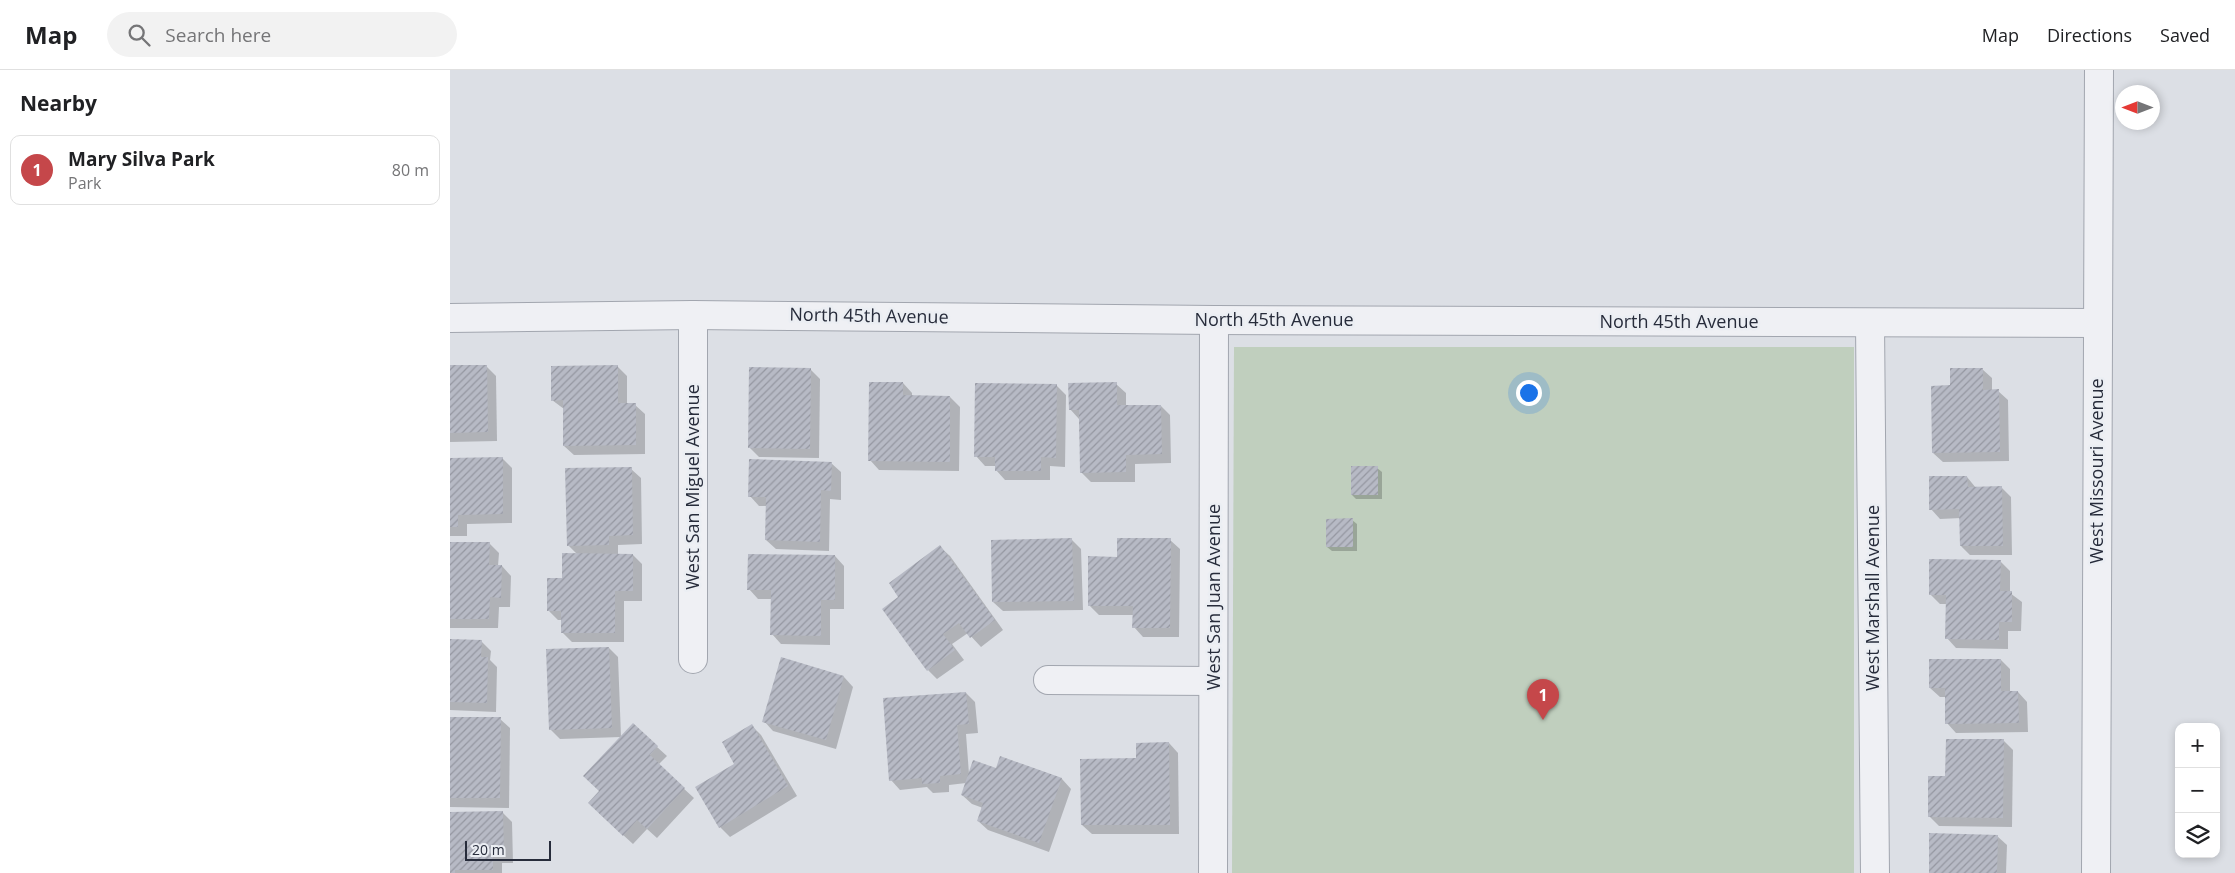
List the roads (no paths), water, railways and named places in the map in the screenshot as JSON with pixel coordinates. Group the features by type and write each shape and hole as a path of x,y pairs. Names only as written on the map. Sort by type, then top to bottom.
{"street":[{"name":"West Missouri Avenue","path":"2096,873 2099,70"},
{"name":"North 45th Avenue","path":"450,318 693,314 1214,320 2097,322"},
{"name":"West San Miguel Avenue","path":"693,314 693,659"},
{"name":"West San Juan Avenue","path":"1212,873 1214,320"},
{"name":"West Marshall Avenue","path":"1870,322 1875,873"},
{"path":"1048,680 1213,681"}],"place":[{"name":"Mary Silva Park","path":"1543,720"}]}
